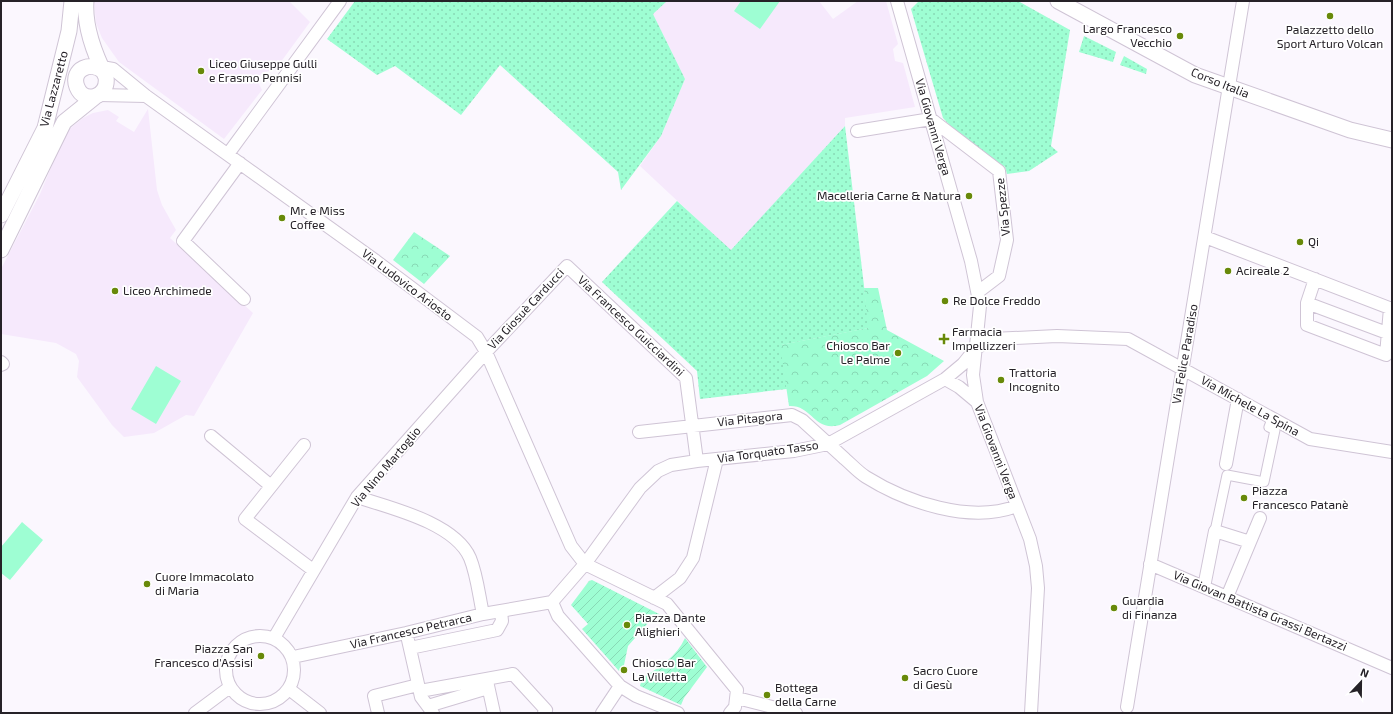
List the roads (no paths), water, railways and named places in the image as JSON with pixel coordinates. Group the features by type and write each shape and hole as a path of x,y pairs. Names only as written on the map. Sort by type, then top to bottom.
{"street":[{"name":"Via Lazzaretto","path":"1,215 45,128 69,30 72,1"},
{"path":"86,1 85,11 88,27 91,69"},
{"path":"228,154 340,1"},
{"name":"Via Felice Paradiso","path":"1127,707 1243,1"},
{"name":"Corso Italia","path":"1061,2 1195,75 1228,88 1350,130 1392,140"},
{"name":"Via Giovanni Verga","path":"901,3 978,292 980,314 972,375 977,402 1030,539 1036,566 1038,588 1031,713"},
{"path":"69,30 70,51 107,82 103,91 97,96"},
{"path":"91,69 76,83 80,92 89,97 146,96"},
{"path":"45,128 64,88 91,69"},
{"name":"Via Ludovico Ariosto","path":"91,69 113,69 146,96 228,154 477,337 486,352 571,546 585,564"},
{"name":"Via Lazzaretto","path":"1,250 64,122 97,96"},
{"path":"857,131 931,120"},
{"name":"Via Spezze","path":"931,120 999,171 1007,240 999,276 978,292"},
{"path":"240,163 184,241 244,298"},
{"path":"1205,237 1315,279 1391,309 1387,333 1386,355 1307,325 1307,303 1315,279"},
{"name":"Via Giosuè Carducci","path":"486,352 567,266"},
{"name":"Via Francesco Guicciardini","path":"567,266 686,378 698,461"},
{"path":"1307,303 1387,333"},
{"name":"Via Michele La Spina","path":"975,349 992,339 1057,336 1128,339 1310,439 1392,452"},
{"name":"Via Torquato Tasso","path":"549,603 585,564 640,488 658,470 671,465 794,451 828,444 945,379 963,364 975,349"},
{"name":"Via Nino Martoglio","path":"274,638 313,570 358,497 486,352"},
{"path":"1,362 3,364 1,365"},
{"path":"945,379 959,387 977,402"},
{"path":"1226,464 1238,399"},
{"name":"Via Pitagora","path":"639,432 792,415 802,420 865,476 899,494 933,506 966,512 1002,511 1017,506"},
{"path":"1204,587 1227,475 1264,482 1275,430 1269,427 1272,419"},
{"path":"211,436 271,486"},
{"path":"304,445 245,519 313,570"},
{"path":"654,598 680,578 693,558 718,459"},
{"path":"358,497 439,526 457,539 470,557 483,614"},
{"path":"1227,597 1260,518"},
{"path":"1216,531 1250,542"},
{"path":"585,564 667,604 737,690 735,707 730,713"},
{"name":"Via Giovan Battista Grassi Bertazzi","path":"1150,564 1392,668"},
{"path":"549,603 618,689 678,713"},
{"name":"Via Francesco Petrarca","path":"292,657 406,633 483,614 549,603"},
{"name":"Via Francesco Petrarca","path":"410,648 497,630 502,621 501,611"},
{"path":"406,633 419,688 430,710 487,683 513,674 546,710 544,713"},
{"path":"262,635 274,638 282,642 292,657 295,668 294,679 289,689 282,697 274,702 254,704 245,701 230,687 226,670 230,652 239,643 249,637 262,635"},
{"path":"378,713 374,696 419,688 487,683"},
{"path":"487,683 494,713"},
{"path":"195,713 230,687"},
{"path":"289,689 316,710"},
{"path":"602,713 618,689"},
{"path":"737,698 796,713"}],"place":[{"name":"Palazzetto dello Sport Arturo Volcan","path":"1330,16"},
{"name":"Largo Francesco Vecchio","path":"1180,36"},
{"name":"Liceo Giuseppe Gulli e Erasmo Pennisi","path":"201,71"},
{"name":"Macelleria Carne & Natura","path":"969,196"},
{"name":"Mr. e Miss Coffee","path":"282,218"},
{"name":"Qi","path":"1300,242"},
{"name":"Acireale 2","path":"1228,271"},
{"name":"Liceo Archimede","path":"115,291"},
{"name":"Re Dolce Freddo","path":"945,301"},
{"name":"Farmacia Impellizzeri","path":"944,339"},
{"name":"Chiosco Bar Le Palme","path":"898,353"},
{"name":"Trattoria Incognito","path":"1001,380"},
{"name":"Piazza Francesco Patanè","path":"1244,498"},
{"name":"Cuore Immacolato di Maria","path":"147,584"},
{"name":"Guardia di Finanza","path":"1114,608"},
{"name":"Piazza Dante Alighieri","path":"627,625"},
{"name":"Piazza San Francesco d'Assisi","path":"261,656"},
{"name":"Chiosco Bar La Villetta","path":"624,670"},
{"name":"Sacro Cuore di Gesù","path":"905,678"},
{"name":"Bottega della Carne","path":"767,695"}]}
